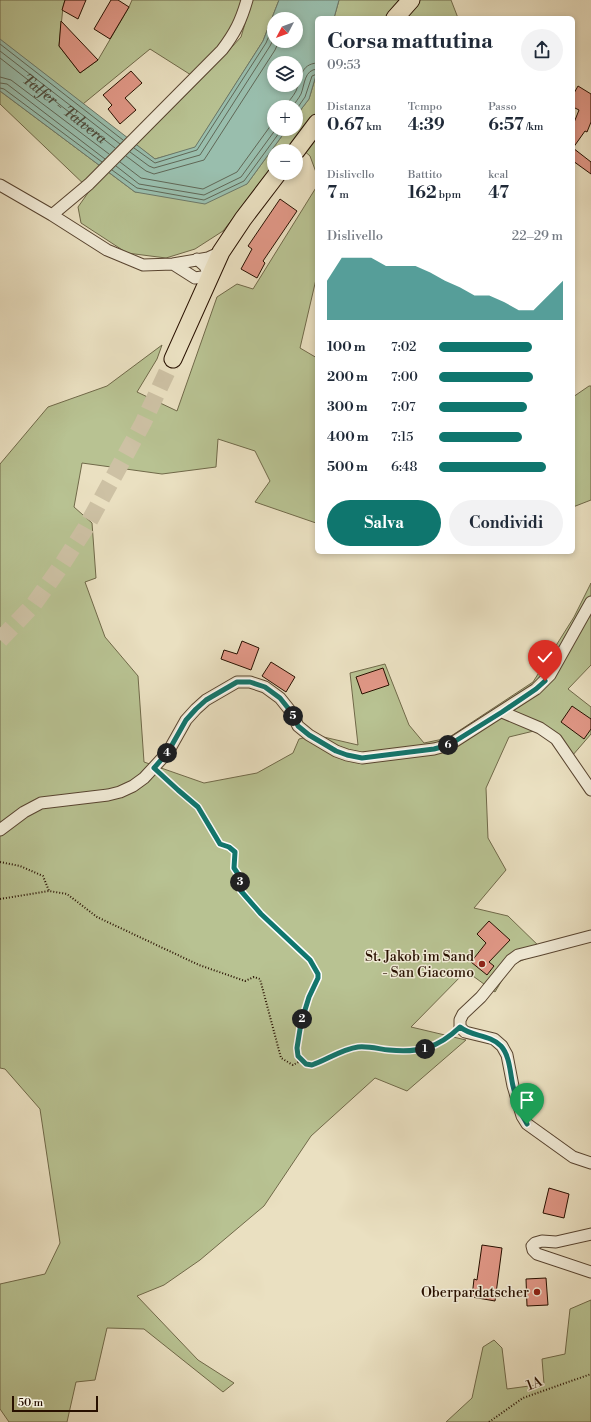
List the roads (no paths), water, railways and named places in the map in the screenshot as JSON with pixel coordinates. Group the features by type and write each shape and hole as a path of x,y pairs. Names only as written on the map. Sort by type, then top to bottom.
{"main road":[{"path":"397,16 411,0"},
{"path":"301,144 315,126"},
{"path":"172,359 199,299 202,277 221,252 243,218 273,180"}],"street":[{"path":"52,215 89,184 222,50 234,34 247,0"},
{"path":"0,185 52,215 107,250 143,265 173,264 208,258 221,252"},
{"path":"173,264 202,277 205,266 197,259"},
{"path":"0,830 24,812 41,803 108,795 120,792 133,786 144,778 168,752 186,720 196,709 206,700 237,682 250,682 265,687 280,698 292,713 298,726 309,735 336,751 347,755 362,758 434,749 449,745 502,712 536,689 545,681 591,602"},
{"path":"502,712 540,728 556,739 591,790"},
{"path":"591,936 518,955 511,960 481,998 463,1014 460,1020 460,1027 465,1032 494,1039 502,1046 507,1056 513,1086 522,1116 527,1124 573,1157 591,1164"},
{"path":"591,1234 556,1242 542,1241 535,1243 532,1246 533,1250 537,1254 591,1272"}],"water":[{"name":"Talfer - Talvera","path":"279,0 339,0 335,16 315,16 315,79 309,99 303,107 303,100 267,100 267,136 282,136 276,144 267,144 267,156 247,184 205,204 135,192 0,91 0,39 155,159 195,147 263,41 267,31 267,48 303,48 303,12 274,12"}],"tunnel":[{"path":"0,640 34,604 85,529 143,423 173,359"}],"place":[{"name":"St. Jakob im Sand - San Giacomo","path":"482,964"},
{"name":"Oberpardatscher","path":"537,1292"}]}
